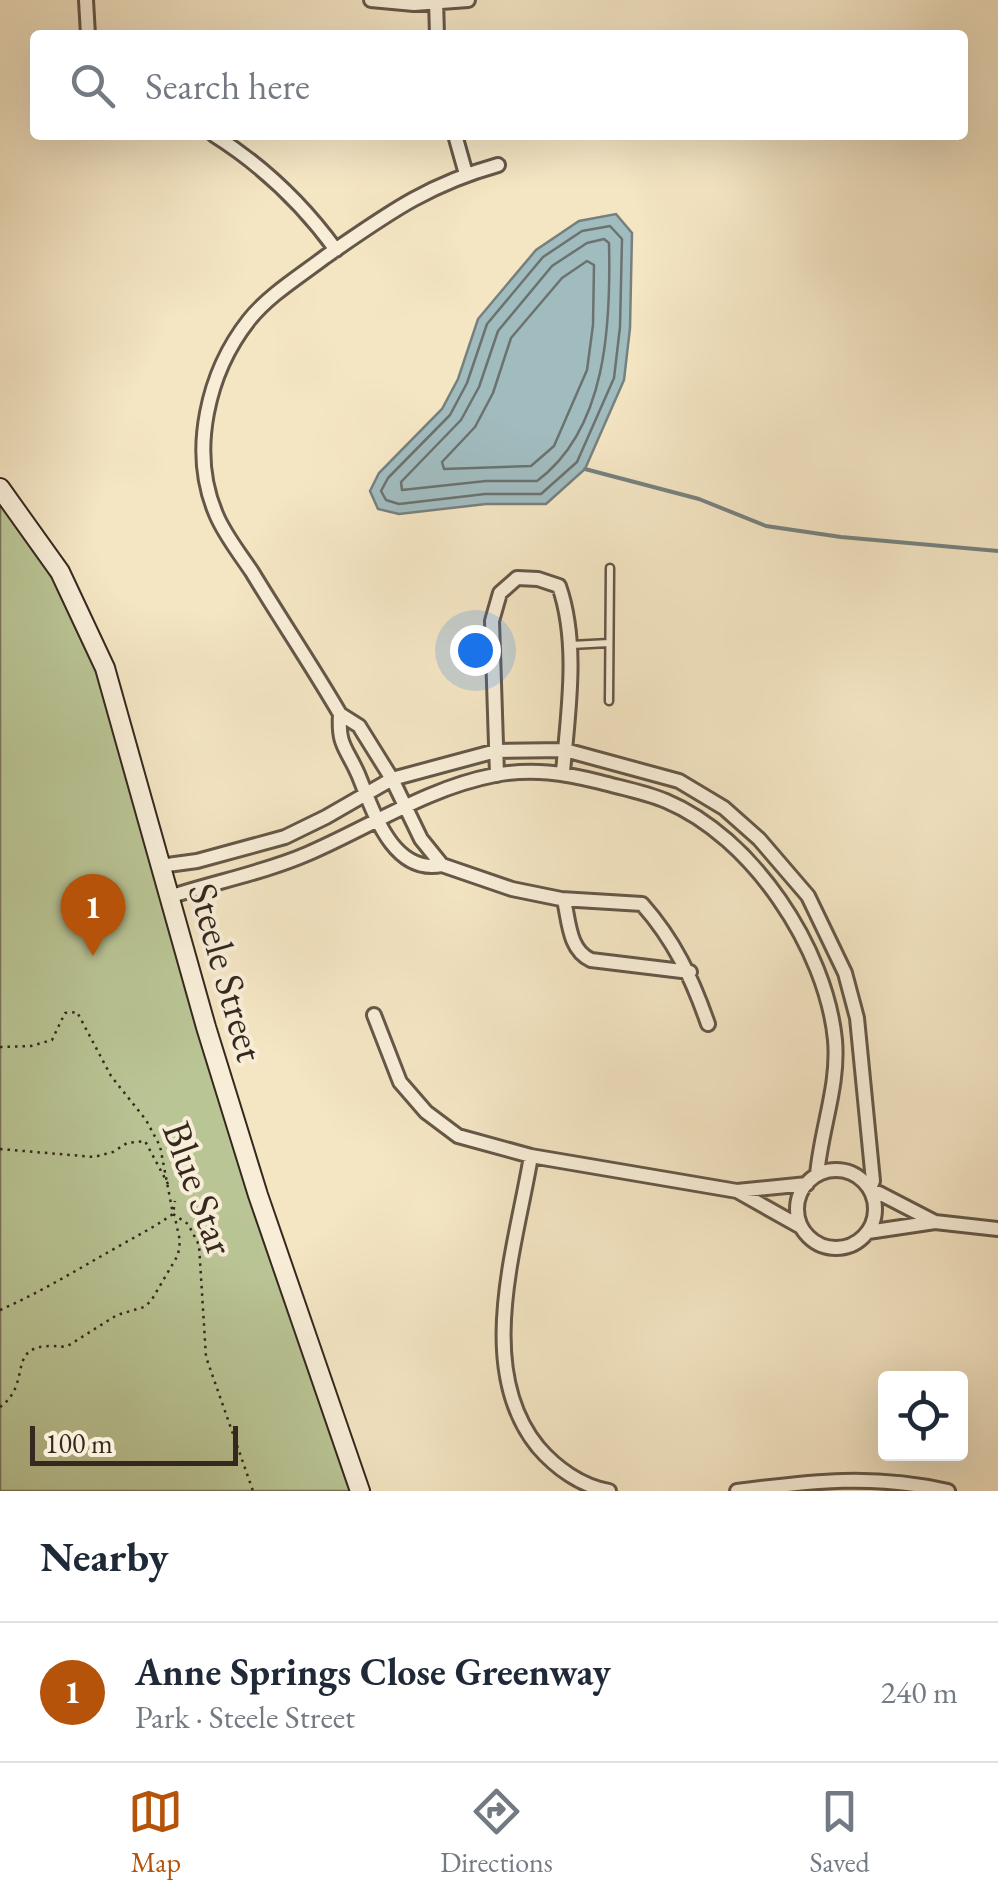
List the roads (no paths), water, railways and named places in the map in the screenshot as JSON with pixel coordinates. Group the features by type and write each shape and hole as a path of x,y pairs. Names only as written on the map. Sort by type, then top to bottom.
{"street":[{"path":"86,0 88,30"},
{"path":"371,0 468,0"},
{"path":"436,1 437,30"},
{"path":"221,140 293,196 336,250"},
{"path":"456,140 466,174"},
{"path":"498,165 414,197 296,278 251,318 228,350 213,390 204,430 205,470 216,514 340,714 359,726 392,779 421,838 442,864 512,889 564,900 642,904 690,972 708,1024"},
{"name":"Steele Street","path":"0,488 60,572 105,668 258,1195 360,1491"},
{"path":"498,775 492,621 500,593 518,578 559,586 565,603 570,644 564,772"},
{"path":"340,714 338,738 377,820 398,852 428,868 442,864"},
{"path":"160,866 197,861 285,836 392,779 496,752 565,750 679,780 737,820 808,896 845,973 857,1018 871,1191 876,1210 868,1232 856,1244 830,1248 808,1237 800,1226 737,1191"},
{"path":"169,897 304,856 438,791 498,775 564,772 669,802 724,838 768,884 800,928 821,981 834,1038 834,1083 812,1179 797,1202 800,1226"},
{"path":"724,838 737,820"},
{"path":"564,900 574,944 582,956 690,972"},
{"path":"374,1015 400,1082 426,1112 458,1136 531,1156 737,1191 844,1170 856,1175 871,1191 935,1222"},
{"path":"531,1156 505,1302 503,1360 520,1425 553,1465 609,1491"},
{"path":"868,1232 935,1222 998,1229"},
{"path":"738,1491 890,1480 948,1491"}],"lane":[{"path":"609,701 610,568"},
{"path":"570,644 609,643"}],"water":[{"path":"616,214 632,233 630,328 624,380 585,469 546,504 486,504 399,514 378,509 370,491 379,473 442,409 458,379 478,319 536,250 579,221"}],"waterway":[{"path":"585,469 699,499 766,526 998,551"}],"place":[{"name":"Anne Springs Close Greenway","path":"93,956"}]}
